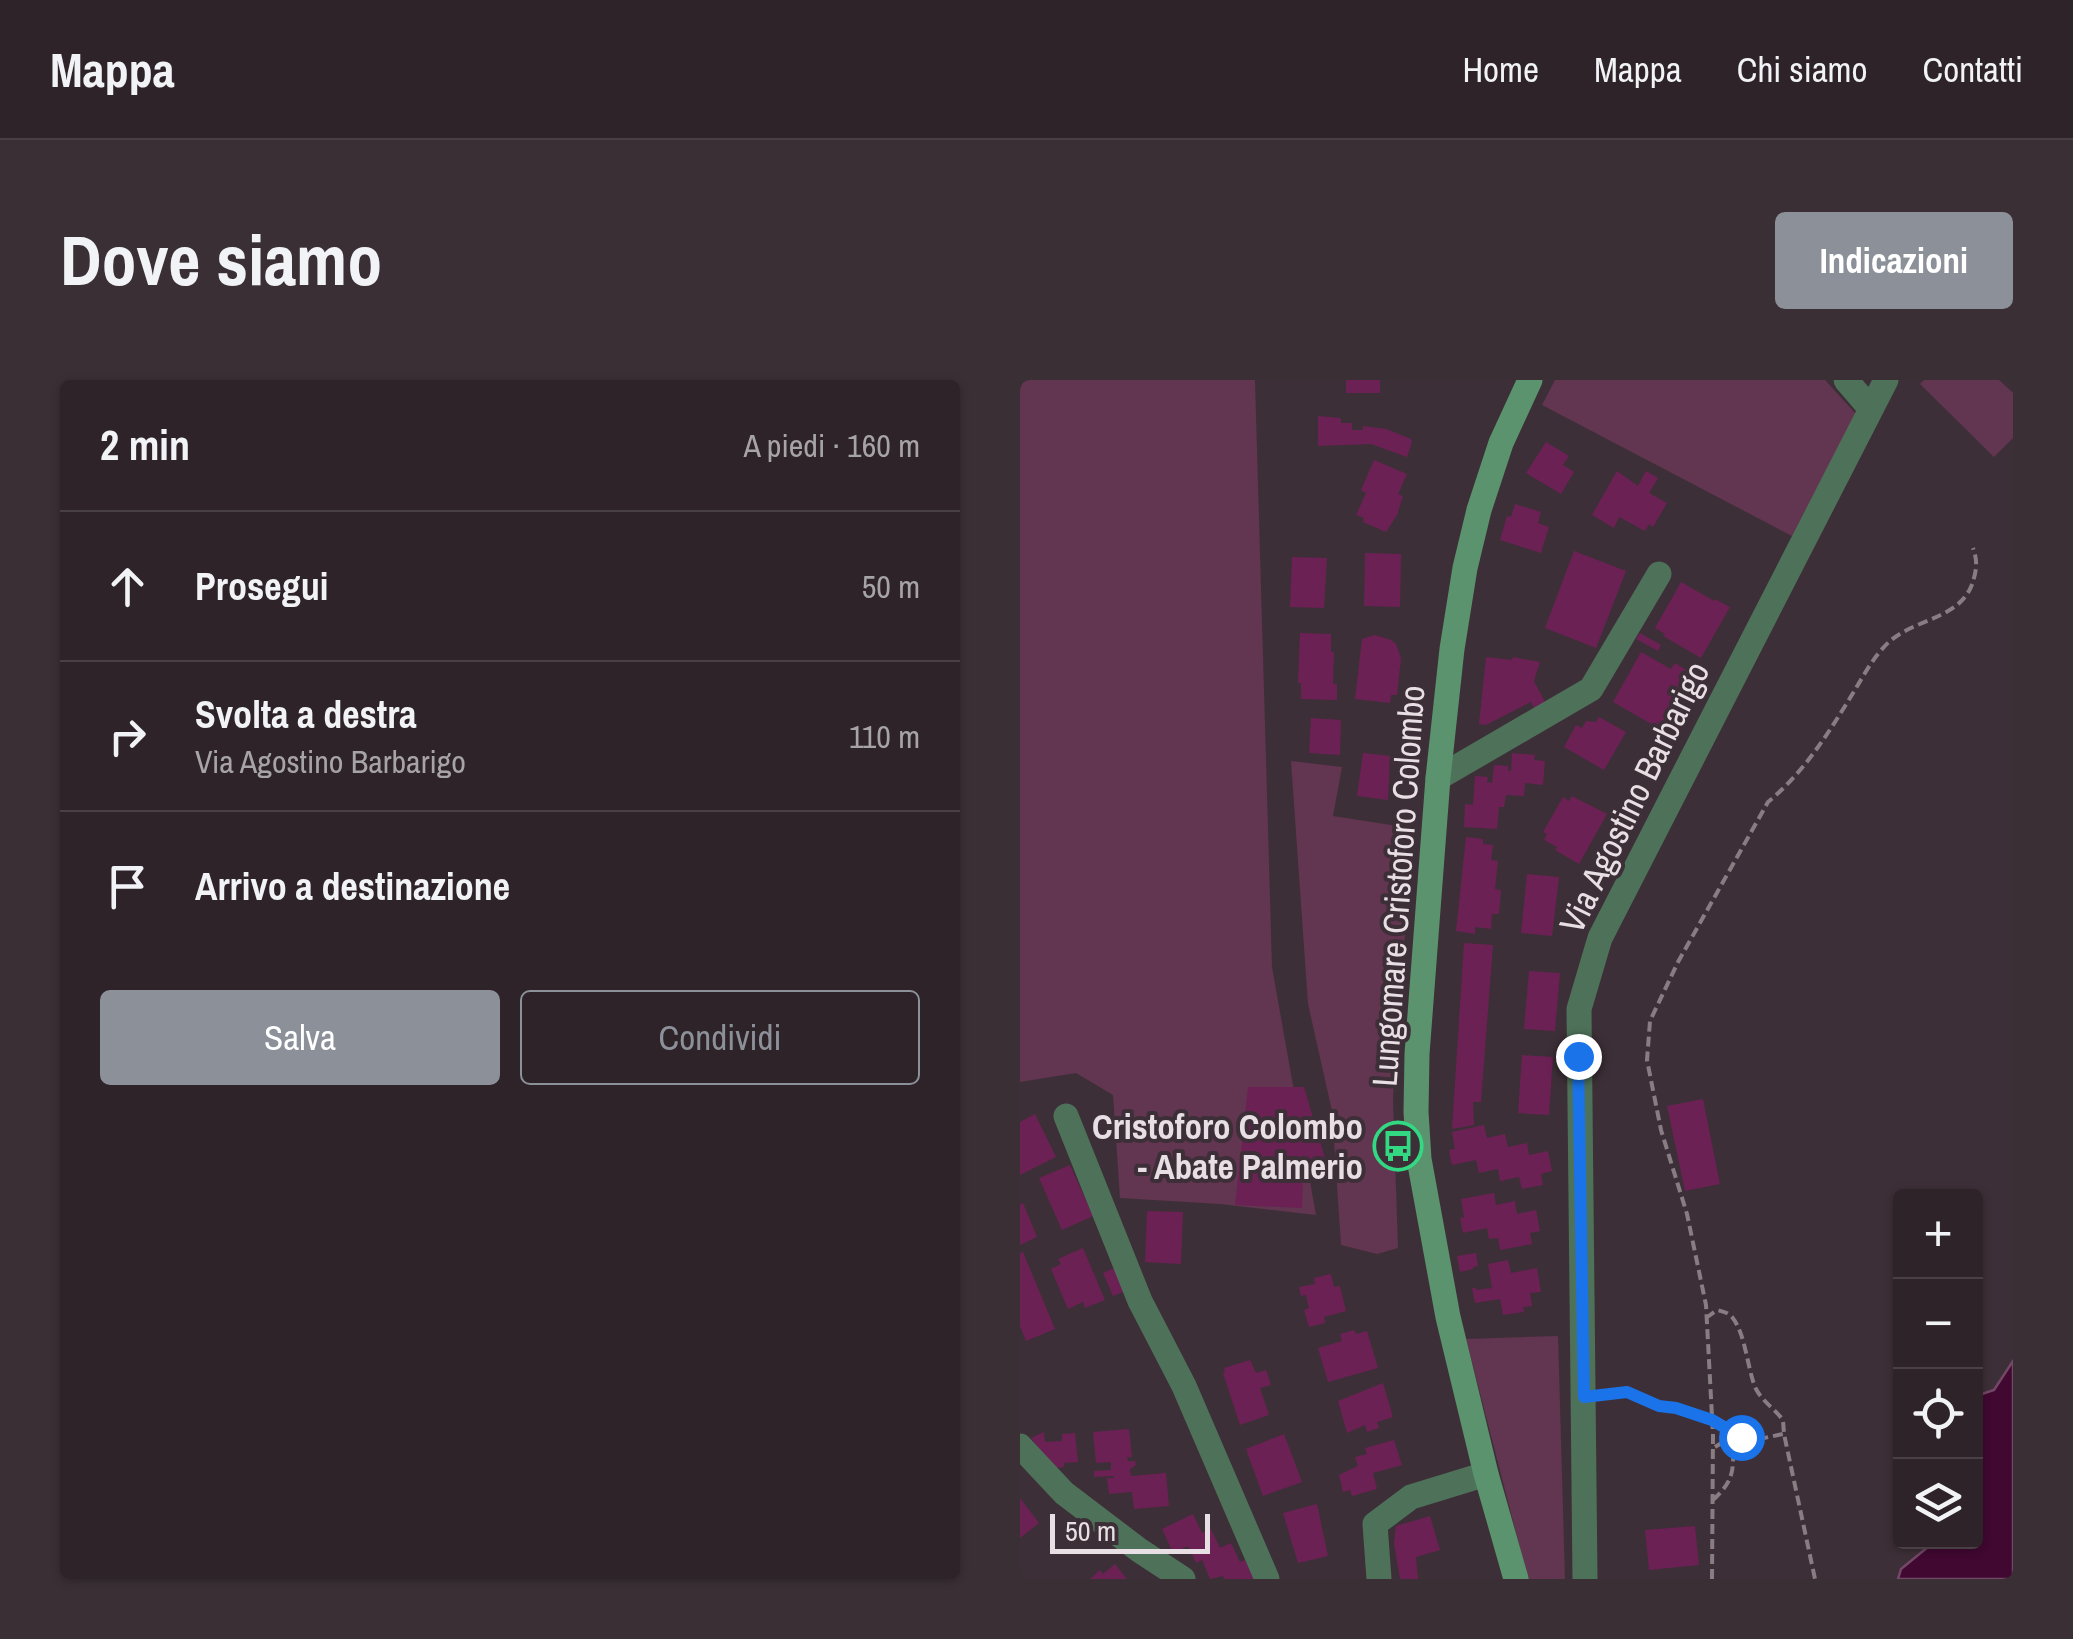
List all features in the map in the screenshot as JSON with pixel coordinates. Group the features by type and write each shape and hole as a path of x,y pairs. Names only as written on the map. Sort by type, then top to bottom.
{"main road":[{"name":"Lungomare Cristoforo Colombo","path":"1516,1579 1448,1318 1419,1159 1416,1112 1438,778 1452,649 1479,510 1501,443 1530,380"}],"street":[{"path":"1846,380 1870,408"},
{"name":"Via Agostino Barbarigo","path":"1585,1579 1578,1056 1579,1009 1590,965 1600,938 1886,380"},
{"path":"1438,778 1591,690 1659,574"},
{"path":"1066,1116 1140,1301 1184,1386 1267,1579"},
{"path":"1020,1446 1064,1493 1184,1579"},
{"path":"1379,1579 1375,1524 1411,1497 1486,1474"}],"path":[{"path":"1712,1579 1713,1448 1706,1318 1687,1214 1661,1130 1647,1060 1650,1022 1678,962 1768,802 1790,784 1822,745 1888,643 1963,600 1977,564 1972,548"},
{"path":"1706,1318 1717,1310 1732,1318 1756,1387 1783,1420 1815,1579"},
{"path":"1584,1397 1627,1392 1659,1406 1712,1420 1750,1441 1784,1434"},
{"path":"1713,1448 1736,1434"},
{"path":"1712,1500 1732,1474 1736,1434"}],"shaded area":[{"path":"1020,380 1255,380 1272,967 1316,1215 1120,1198 1113,1095 1076,1073 1020,1082"},
{"path":"1555,380 1825,380 1856,414 1792,536 1542,405"},
{"path":"1924,380 1999,380 2013,393 2013,438 1994,457 1920,384"},
{"path":"1291,761 1342,767 1333,816 1417,829 1396,1018 1393,1101 1398,1248 1377,1254 1341,1245 1332,1111 1308,1004"},
{"path":"1558,1336 1565,1579 1528,1579 1466,1339"},
{"path":"2013,1361 2013,1579 1898,1579 1901,1569 1926,1549 1983,1549 1983,1394 1994,1390"}],"building":[{"path":"1346,380 1380,380 1380,393 1346,393"},
{"path":"1318,416 1341,418 1341,423 1352,423 1352,430 1363,430 1363,426 1386,429 1411,439 1407,457 1371,444 1318,446"},
{"path":"1546,442 1569,456 1563,465 1574,472 1561,494 1526,473"},
{"path":"1374,460 1407,474 1398,494 1403,496 1397,515 1386,532 1356,515 1366,493 1361,490"},
{"path":"1617,471 1638,486 1646,471 1658,478 1649,493 1667,503 1653,527 1649,524 1645,531 1619,517 1614,528 1592,515"},
{"path":"1515,504 1541,512 1538,523 1549,527 1541,553 1500,540"},
{"path":"1574,551 1626,571 1596,648 1545,628"},
{"path":"1365,553 1401,554 1400,607 1364,606"},
{"path":"1292,557 1327,558 1324,608 1290,607"},
{"path":"1681,582 1730,607 1701,658 1655,628"},
{"path":"1300,633 1331,634 1337,700 1301,699"},
{"path":"1640,633 1661,645 1658,651 1636,639"},
{"path":"1375,635 1396,644 1401,658 1397,695 1391,695 1390,703 1355,699 1362,639"},
{"path":"1641,652 1671,669 1675,663 1688,671 1685,676 1690,678 1660,729 1613,702"},
{"path":"1486,657 1540,662 1534,681 1546,704 1535,710 1531,702 1486,725 1479,724"},
{"path":"1599,717 1626,732 1604,770 1564,747 1576,725 1582,728 1586,721 1596,722"},
{"path":"1311,718 1341,720 1340,755 1309,753"},
{"path":"1363,753 1390,756 1388,800 1357,796"},
{"path":"1512,753 1535,755 1534,760 1545,761 1543,785 1525,783 1524,796 1506,795 1504,807 1499,807 1497,829 1464,827 1465,804 1473,805 1475,776 1488,777 1487,782 1492,783 1494,765 1508,766 1511,771"},
{"path":"1572,796 1607,814 1579,864 1555,850 1557,847 1544,840 1547,834 1543,832 1563,797 1569,801"},
{"path":"1466,837 1493,845 1491,860 1498,861 1495,889 1501,890 1499,914 1492,914 1491,929 1475,927 1475,934 1456,931"},
{"path":"1527,874 1559,877 1552,936 1521,933"},
{"path":"1464,943 1493,945 1481,1102 1473,1102 1474,1125 1452,1129"},
{"path":"1529,971 1560,973 1555,1031 1524,1029"},
{"path":"1522,1055 1553,1057 1549,1115 1518,1113"},
{"path":"1248,1087 1304,1087 1327,1165 1303,1175 1302,1208 1235,1205"},
{"path":"1703,1099 1720,1184 1685,1191 1667,1106"},
{"path":"1035,1114 1056,1157 1020,1175 1020,1122"},
{"path":"1484,1125 1487,1138 1505,1134 1508,1147 1527,1143 1529,1155 1548,1151 1552,1171 1541,1174 1543,1185 1522,1189 1519,1177 1500,1181 1498,1169 1479,1173 1476,1160 1452,1165 1452,1132"},
{"path":"1070,1165 1093,1216 1062,1230 1039,1178"},
{"path":"1494,1193 1496,1205 1515,1201 1517,1214 1536,1210 1540,1231 1530,1233 1532,1244 1500,1250 1498,1238 1489,1239 1487,1228 1463,1233 1461,1199"},
{"path":"1023,1203 1037,1237 1020,1245 1020,1204"},
{"path":"1147,1211 1183,1212 1181,1264 1145,1262"},
{"path":"1083,1248 1105,1300 1085,1308 1083,1302 1068,1309 1051,1269 1061,1264 1058,1259"},
{"path":"1023,1252 1055,1329 1026,1341 1020,1326"},
{"path":"1476,1253 1478,1266 1460,1272 1457,1256"},
{"path":"1508,1260 1511,1273 1537,1268 1541,1292 1530,1293 1532,1306 1523,1307 1524,1312 1503,1315 1500,1299 1475,1303 1472,1288 1492,1288 1488,1264"},
{"path":"1118,1266 1128,1290 1113,1296 1103,1273"},
{"path":"1331,1274 1334,1287 1340,1286 1346,1311 1324,1317 1325,1323 1309,1327 1304,1310 1309,1308 1306,1295 1301,1296 1299,1287 1315,1284 1314,1278"},
{"path":"1354,1330 1356,1334 1367,1331 1378,1368 1328,1382 1318,1348 1342,1341 1340,1334"},
{"path":"1250,1360 1256,1373 1266,1370 1271,1385 1260,1388 1269,1415 1240,1425 1223,1373 1224,1368"},
{"path":"1383,1383 1393,1417 1377,1422 1379,1428 1367,1432 1365,1425 1347,1433 1338,1401"},
{"path":"1129,1429 1132,1457 1127,1457 1136,1465 1130,1469 1131,1476 1166,1473 1169,1506 1134,1509 1132,1492 1109,1494 1107,1478 1114,1476 1094,1477 1094,1471 1111,1470 1111,1462 1096,1463 1093,1432"},
{"path":"1044,1432 1045,1442 1062,1441 1062,1434 1075,1433 1078,1462 1055,1468 1055,1464 1050,1464 1031,1438"},
{"path":"1284,1434 1302,1482 1263,1496 1246,1449"},
{"path":"1394,1440 1402,1465 1373,1473 1377,1489 1352,1496 1350,1490 1343,1492 1339,1475 1358,1466 1355,1457 1367,1454 1365,1448"},
{"path":"1020,1498 1039,1523 1020,1538"},
{"path":"1317,1504 1328,1556 1298,1563 1283,1513"},
{"path":"1193,1514 1202,1533 1211,1529 1220,1548 1231,1543 1254,1579 1210,1579 1202,1560 1196,1563 1188,1546 1173,1553 1162,1529"},
{"path":"1430,1516 1440,1550 1416,1557 1418,1579 1400,1579 1394,1543 1396,1526"},
{"path":"1695,1526 1699,1565 1649,1570 1645,1530"},
{"path":"1115,1564 1127,1579 1090,1579 1100,1570 1103,1574"}],"place":[{"name":"Cristoforo Colombo - Abate Palmerio","path":"1398,1146"}],"route":[{"path":"1578,1056 1584,1397 1627,1392 1659,1406 1712,1420 1741,1437"}]}
